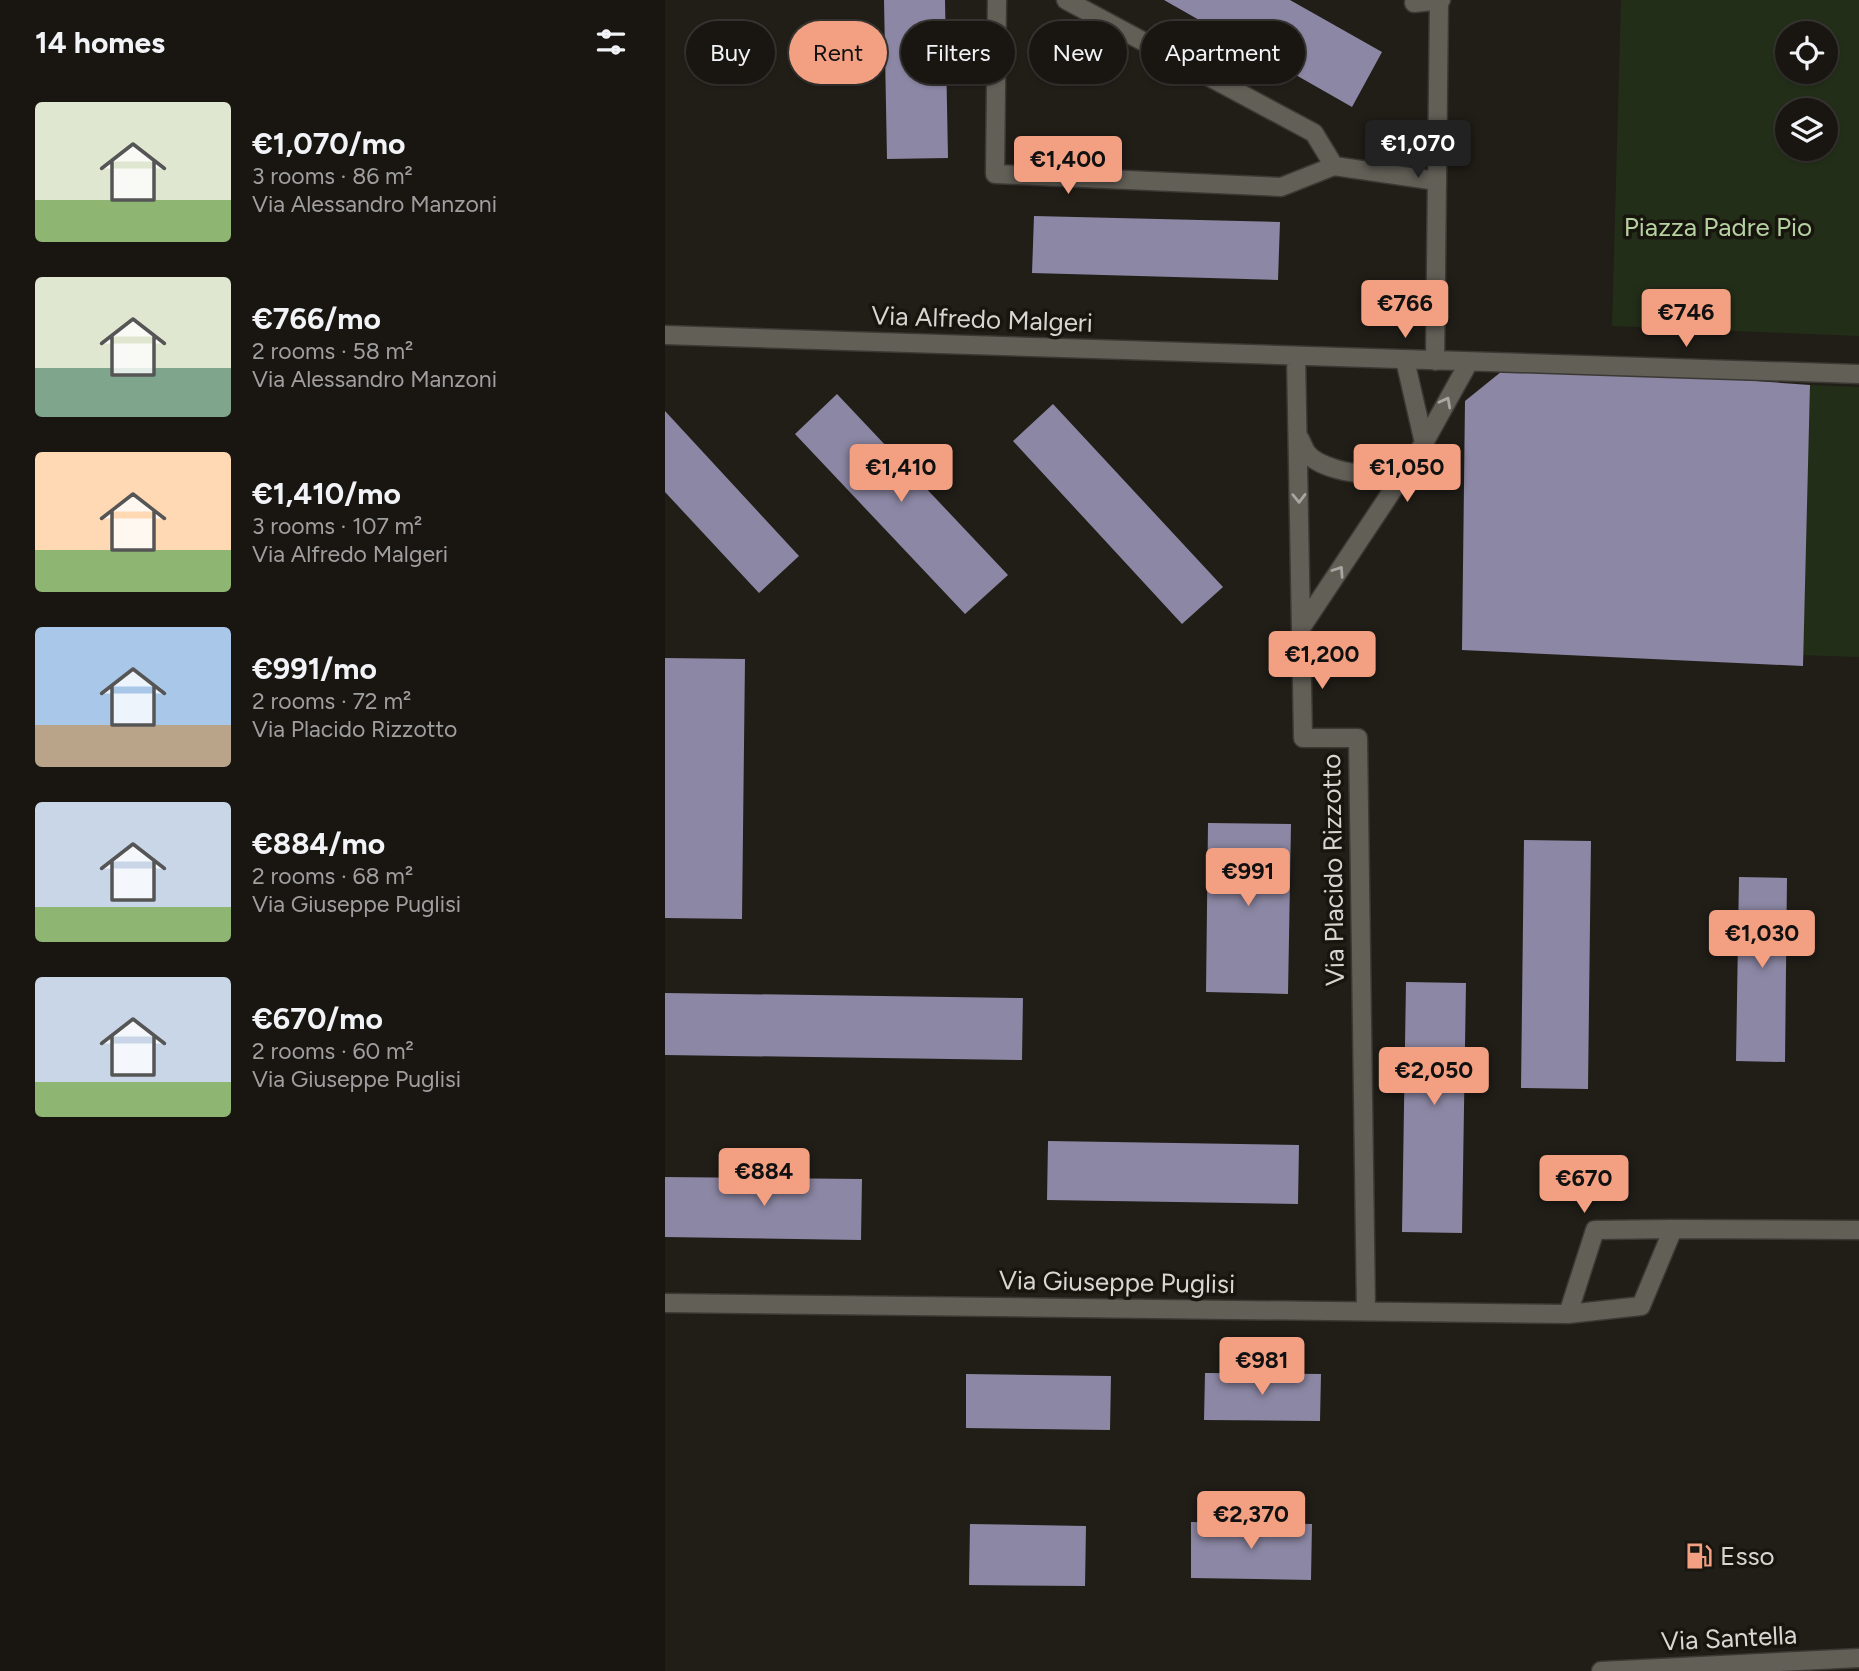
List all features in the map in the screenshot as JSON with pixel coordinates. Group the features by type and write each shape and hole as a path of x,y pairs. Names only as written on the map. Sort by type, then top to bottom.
{"street":[{"path":"997,0 995,174 1281,187 1334,166 1437,181"},
{"path":"1066,0 1314,133 1334,166"},
{"path":"1412,1 1440,0 1435,361"},
{"name":"Via Alfredo Malgeri","path":"665,335 1296,356"},
{"path":"1296,356 1859,374"},
{"name":"Via Placido Rizzotto","path":"1296,356 1303,737 1358,737 1366,1311"},
{"path":"1405,360 1420,450"},
{"path":"1301,628 1420,450 1469,362"},
{"path":"1298,435 1308,455 1325,466 1352,473 1369,474 1398,466 1420,450"},
{"name":"Via Giuseppe Puglisi","path":"665,1303 1568,1314 1641,1306 1673,1228"},
{"path":"1568,1314 1595,1230 1859,1230"},
{"name":"Via Santella","path":"1601,1671 1859,1658"}],"green space":[{"name":"Piazza Padre Pio","path":"1621,0 1859,0 1859,336 1612,326"},
{"path":"1810,385 1859,387 1859,657 1801,655"}],"building":[{"path":"884,0 945,0 945,21 901,21 901,84 947,84 948,158 887,159 887,21 884,21"},
{"path":"1164,0 1290,0 1382,52 1352,107 1305,80 1305,21 1201,21"},
{"path":"1034,216 1280,222 1278,280 1032,273"},
{"path":"1512,363 1810,385 1803,666 1462,650 1465,401"},
{"path":"837,394 1008,575 965,614 795,434"},
{"path":"1053,404 1223,587 1182,624 1013,441"},
{"path":"665,411 799,556 759,593 665,492"},
{"path":"665,658 745,659 742,919 665,918"},
{"path":"1208,823 1291,824 1288,994 1206,992"},
{"path":"1524,840 1591,841 1588,1089 1521,1088"},
{"path":"1739,877 1787,878 1785,1062 1736,1061"},
{"path":"1406,982 1466,983 1462,1233 1402,1232"},
{"path":"665,993 1023,998 1022,1060 665,1055"},
{"path":"1048,1141 1299,1145 1298,1204 1047,1200"},
{"path":"665,1177 862,1179 861,1240 665,1237"},
{"path":"1205,1373 1321,1374 1320,1421 1204,1420"},
{"path":"966,1374 1111,1376 1110,1430 966,1428"},
{"path":"1191,1522 1312,1524 1311,1580 1191,1578"},
{"path":"970,1524 1086,1526 1085,1586 969,1585"}],"place":[{"name":"Esso","path":"1699,1556"}]}
